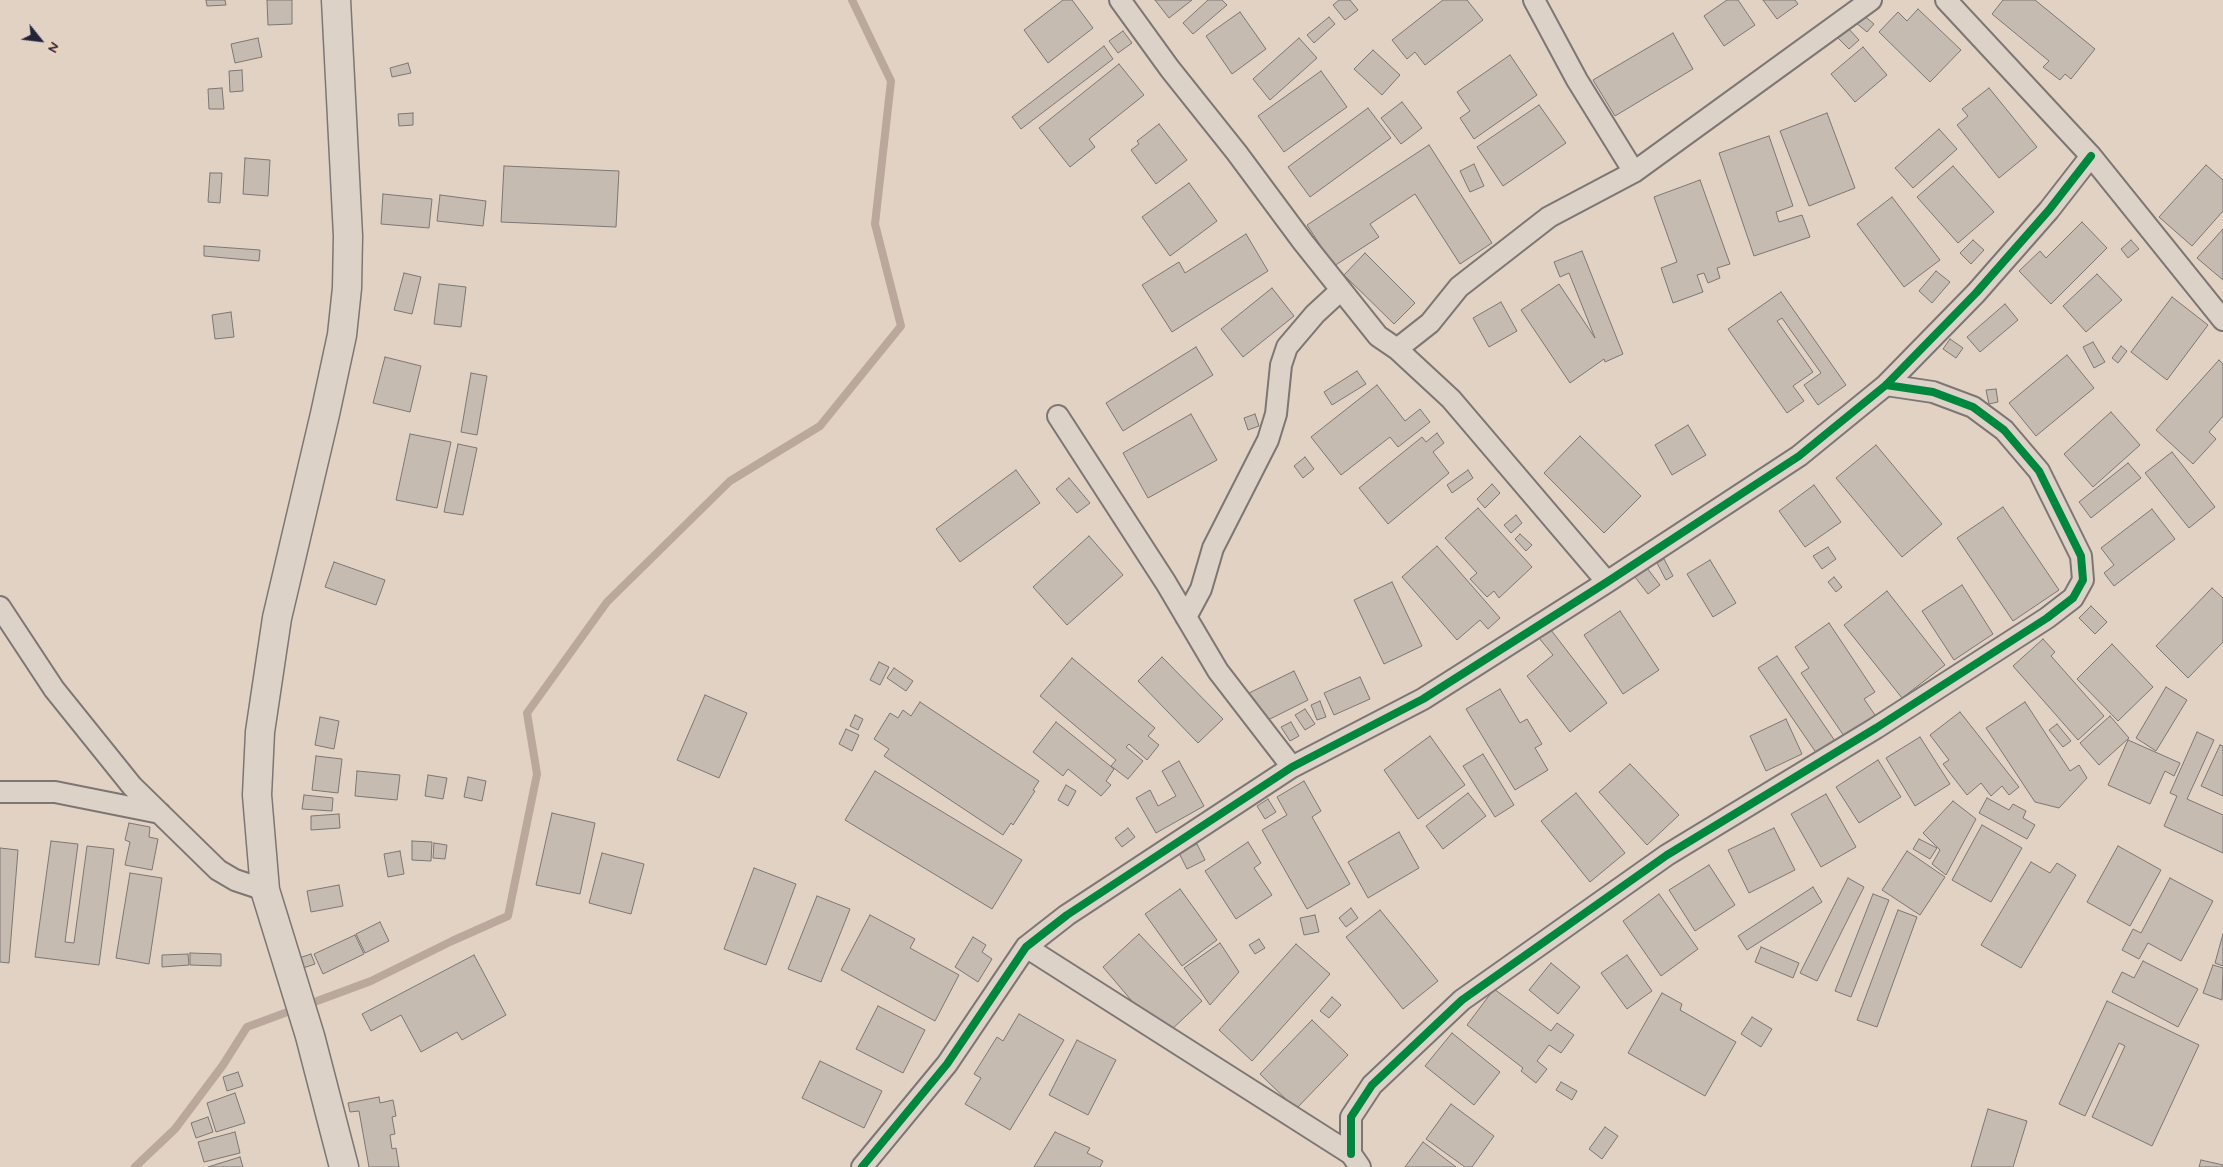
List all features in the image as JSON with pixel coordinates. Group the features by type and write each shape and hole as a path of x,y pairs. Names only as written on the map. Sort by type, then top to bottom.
{"main road":[{"path":"336,0 347,208 347,288 342,335 277,618 260,732 257,795 265,890 310,1036 344,1167"}],"street":[{"path":"1120,0 1170,69 1378,336 1397,349 1451,399 1607,582"},
{"path":"1534,0 1577,80 1634,172"},
{"path":"1397,349 1430,323 1459,288 1549,217 1634,172 1871,0"},
{"path":"1946,0 2091,156 2223,320"},
{"path":"862,1167 947,1064 1026,947 1068,915 1292,767 1423,699 1607,582 1799,456 1886,385 1976,293 2049,210 2091,156"},
{"path":"1186,617 1201,589 1213,548 1268,440 1276,414 1281,365 1287,347 1315,314 1341,290"},
{"path":"1356,1160 1351,1117 1372,1085 1462,1000 1667,855 1876,728 2047,618 2073,598 2083,580 2081,556 2039,471 2004,430 1973,407 1933,392 1886,385"},
{"path":"1058,416 1186,617 1218,671 1292,767"},
{"path":"0,607 54,689 132,786 218,870 234,880 265,890"},
{"path":"0,792 55,792 160,814"},
{"path":"1026,947 1356,1160"}],"building":[{"path":"206,0 225,0 226,5 207,6"},
{"path":"267,0 292,0 292,24 268,25"},
{"path":"1063,0 1072,0 1093,28 1048,63 1024,30"},
{"path":"1155,0 1192,0 1169,18"},
{"path":"1208,0 1222,0 1227,5 1193,34 1183,23"},
{"path":"1339,0 1350,0 1358,10 1345,20 1333,5"},
{"path":"1443,0 1467,0 1483,20 1425,65 1415,52 1407,59 1392,40"},
{"path":"1727,0 1738,0 1755,25 1724,46 1704,16"},
{"path":"1763,0 1795,0 1798,4 1777,19"},
{"path":"2003,0 2035,0 2095,49 2071,79 2065,74 2060,80 2043,67 2049,61 1992,14"},
{"path":"1918,9 1961,50 1930,82 1879,32 1898,12 1907,21"},
{"path":"1240,12 1266,49 1232,74 1206,36"},
{"path":"1862,14 1874,24 1867,32 1855,22"},
{"path":"1329,17 1335,24 1314,43 1307,35"},
{"path":"1847,27 1859,40 1849,49 1836,36"},
{"path":"1123,31 1132,43 1118,53 1109,41"},
{"path":"1673,33 1693,69 1615,116 1593,80"},
{"path":"258,38 262,57 235,63 231,44"},
{"path":"1299,38 1317,58 1270,100 1253,79"},
{"path":"1104,46 1113,59 1021,129 1012,117"},
{"path":"1863,47 1887,75 1855,102 1831,74"},
{"path":"1373,50 1400,75 1382,95 1354,69"},
{"path":"1510,55 1537,95 1474,139 1460,118 1470,111 1457,92"},
{"path":"408,63 411,73 392,77 390,68"},
{"path":"1119,64 1144,95 1089,139 1095,147 1070,167 1039,128"},
{"path":"242,70 243,91 230,92 229,71"},
{"path":"1321,71 1347,107 1284,152 1258,116"},
{"path":"222,88 224,109 209,109 208,89"},
{"path":"1989,88 2037,147 1999,178 1957,125 1968,116 1962,109"},
{"path":"1402,102 1422,128 1401,144 1381,118"},
{"path":"1539,105 1566,143 1503,186 1477,147"},
{"path":"1368,108 1391,138 1310,197 1288,167"},
{"path":"413,113 413,125 399,126 398,114"},
{"path":"1827,113 1855,188 1809,206 1780,131"},
{"path":"1159,124 1187,160 1156,184 1131,150 1139,144 1137,141"},
{"path":"1939,129 1957,149 1913,188 1895,168"},
{"path":"1769,136 1793,206 1776,212 1779,222 1802,215 1810,237 1754,256 1719,153"},
{"path":"1429,145 1492,243 1460,264 1415,194 1370,224 1379,237 1334,266 1307,225"},
{"path":"245,158 270,160 268,196 243,194"},
{"path":"1474,164 1484,186 1470,192 1460,171"},
{"path":"2206,165 2223,180 2223,211 2192,246 2159,217"},
{"path":"504,166 619,171 616,227 501,222"},
{"path":"1953,166 1994,212 1958,243 1917,197"},
{"path":"210,173 222,173 220,203 208,202"},
{"path":"1700,180 1730,264 1717,268 1720,278 1708,283 1704,273 1697,275 1703,292 1673,303 1661,268 1677,262 1654,197"},
{"path":"1189,183 1217,221 1170,256 1142,217"},
{"path":"383,194 432,199 429,228 381,224"},
{"path":"440,195 486,201 483,226 437,221"},
{"path":"1892,197 1940,260 1904,287 1857,224"},
{"path":"2082,222 2107,248 2051,304 2019,271 2040,251 2046,258"},
{"path":"2223,229 2223,280 2197,258"},
{"path":"1246,234 1268,271 1172,332 1142,285 1179,262 1185,273"},
{"path":"1973,240 1984,250 1971,264 1960,253"},
{"path":"2131,240 2139,249 2128,258 2121,249"},
{"path":"204,246 260,250 259,261 204,256"},
{"path":"1582,251 1623,354 1605,362 1604,359 1570,383 1521,310 1559,284 1595,338 1569,273 1560,277 1554,262"},
{"path":"1365,253 1415,303 1394,324 1344,275"},
{"path":"1936,271 1950,282 1932,303 1919,291"},
{"path":"404,273 421,277 412,314 394,310"},
{"path":"2097,274 2122,300 2086,332 2063,306"},
{"path":"439,284 466,287 461,327 434,324"},
{"path":"1272,288 1294,316 1243,357 1221,329"},
{"path":"1781,292 1846,385 1818,405 1804,385 1821,373 1782,318 1777,321 1813,372 1793,386 1804,401 1787,413 1728,329"},
{"path":"2172,297 2208,325 2167,380 2131,352"},
{"path":"1501,302 1517,331 1489,347 1473,318"},
{"path":"2005,304 2018,320 1980,352 1967,337"},
{"path":"231,312 234,337 215,339 212,315"},
{"path":"1950,339 1963,348 1956,358 1943,349"},
{"path":"2093,342 2105,362 2094,368 2083,347"},
{"path":"2121,346 2127,351 2118,363 2112,358"},
{"path":"1196,347 1213,375 1123,431 1106,403"},
{"path":"2067,355 2094,388 2036,436 2009,403"},
{"path":"385,357 421,366 410,412 373,403"},
{"path":"2219,360 2223,364 2223,416 2209,432 2216,439 2193,464 2156,430"},
{"path":"1357,371 1366,384 1332,405 1324,392"},
{"path":"471,373 487,376 477,435 461,432"},
{"path":"1377,385 1405,421 1420,409 1430,422 1398,447 1390,437 1341,475 1311,437"},
{"path":"1996,389 1998,402 1989,404 1986,390"},
{"path":"2111,412 2140,445 2093,487 2064,454"},
{"path":"1191,414 1217,460 1148,498 1123,453"},
{"path":"1255,414 1259,426 1248,430 1244,418"},
{"path":"1688,425 1706,455 1672,475 1655,445"},
{"path":"1437,433 1444,443 1433,452 1449,473 1388,524 1359,488 1422,437 1426,442"},
{"path":"410,434 451,442 437,508 396,500"},
{"path":"1580,436 1641,496 1604,533 1544,473"},
{"path":"458,444 477,448 463,515 444,512"},
{"path":"1876,445 1942,524 1902,557 1836,478"},
{"path":"2172,452 2215,507 2189,528 2145,473"},
{"path":"1305,457 1314,469 1303,478 1294,466"},
{"path":"2128,463 2141,478 2091,518 2079,502"},
{"path":"1016,470 1040,503 960,562 936,529"},
{"path":"1468,470 1473,478 1452,493 1447,485"},
{"path":"1069,478 1090,503 1077,513 1056,489"},
{"path":"1492,484 1500,493 1485,508 1477,499"},
{"path":"1814,485 1841,522 1805,547 1779,511"},
{"path":"2003,507 2059,590 2013,621 1957,538"},
{"path":"1478,508 1532,567 1499,598 1494,591 1487,597 1470,579 1477,573 1445,538"},
{"path":"2152,509 2175,539 2114,586 2104,573 2114,565 2101,548"},
{"path":"1516,515 1522,523 1511,533 1504,525"},
{"path":"1520,534 1532,545 1526,551 1515,539"},
{"path":"1089,536 1123,575 1067,625 1033,587"},
{"path":"1437,546 1500,618 1488,629 1480,620 1457,640 1402,577"},
{"path":"1828,547 1836,559 1822,569 1813,556"},
{"path":"1664,559 1673,576 1666,580 1657,563"},
{"path":"1710,560 1736,603 1713,617 1687,574"},
{"path":"334,562 385,580 376,605 325,587"},
{"path":"1647,568 1660,585 1648,594 1635,577"},
{"path":"1834,577 1842,587 1836,592 1828,582"},
{"path":"1392,582 1422,646 1384,664 1354,600"},
{"path":"1962,585 1993,634 1954,660 1922,611"},
{"path":"2212,588 2223,598 2223,642 2188,678 2156,646"},
{"path":"1887,591 1945,665 1902,698 1844,625"},
{"path":"2091,606 2107,622 2095,634 2079,618"},
{"path":"1620,611 1659,670 1623,694 1584,635"},
{"path":"1829,623 1875,692 1864,699 1875,715 1844,736 1801,673 1809,668 1795,647"},
{"path":"1551,630 1607,703 1570,732 1527,676 1553,655 1539,638"},
{"path":"2043,639 2055,652 2051,656 2104,716 2078,740 2013,666"},
{"path":"2112,644 2153,687 2118,721 2077,679"},
{"path":"1777,656 1835,741 1817,754 1758,668"},
{"path":"1162,657 1223,719 1198,743 1138,681"},
{"path":"1072,658 1155,728 1148,736 1159,745 1147,760 1129,744 1126,747 1143,761 1128,779 1111,766 1116,760 1040,696"},
{"path":"879,662 889,667 880,685 870,680"},
{"path":"894,668 913,681 906,691 887,678"},
{"path":"1294,671 1308,700 1262,723 1247,694"},
{"path":"1360,677 1370,699 1334,715 1324,693"},
{"path":"2166,687 2187,700 2156,751 2136,738"},
{"path":"1500,689 1520,723 1527,719 1542,744 1535,748 1548,770 1515,790 1466,709"},
{"path":"705,695 747,713 719,778 677,760"},
{"path":"1320,701 1326,717 1317,720 1311,705"},
{"path":"920,702 1039,781 1033,790 1035,791 1013,825 1011,823 1003,835 884,756 889,749 874,739 890,713 898,718 903,710 911,716"},
{"path":"2025,702 2070,771 2079,765 2087,778 2059,808 2035,802 1986,728"},
{"path":"1305,709 1315,724 1305,730 1295,715"},
{"path":"1960,712 2019,787 2009,795 2002,786 1991,796 1981,783 1967,795 1943,764 1949,760 1930,735"},
{"path":"855,715 863,719 858,730 850,726"},
{"path":"2110,716 2129,738 2099,765 2080,743"},
{"path":"320,717 339,721 334,749 315,745"},
{"path":"1786,719 1802,754 1766,771 1750,736"},
{"path":"1056,722 1114,769 1106,781 1111,785 1101,796 1068,769 1063,776 1033,752"},
{"path":"1291,722 1299,736 1290,741 1281,727"},
{"path":"2057,724 2071,741 2063,747 2049,730"},
{"path":"846,729 859,735 852,751 839,744"},
{"path":"2197,732 2214,740 2187,799 2223,815 2223,853 2164,826 2177,796 2170,793"},
{"path":"1430,736 1465,785 1418,819 1384,770"},
{"path":"1920,737 1950,784 1915,806 1886,758"},
{"path":"2128,740 2180,763 2174,776 2165,771 2150,804 2108,785"},
{"path":"2220,745 2223,746 2223,796 2201,786"},
{"path":"1483,754 1514,805 1495,817 1463,766"},
{"path":"316,756 342,759 338,793 312,790"},
{"path":"1878,760 1901,797 1859,823 1836,787"},
{"path":"1179,761 1204,806 1156,833 1136,798 1150,790 1158,806 1176,796 1162,771"},
{"path":"1630,764 1679,815 1647,845 1599,792"},
{"path":"357,771 400,775 397,800 355,796"},
{"path":"875,771 1022,860 992,909 845,820"},
{"path":"428,775 447,778 443,799 425,796"},
{"path":"468,777 486,781 482,801 464,797"},
{"path":"1304,781 1321,811 1312,817 1350,884 1307,909 1262,830 1287,815 1277,797"},
{"path":"1066,785 1076,791 1068,806 1058,800"},
{"path":"1468,793 1486,816 1443,849 1426,826"},
{"path":"1576,793 1625,853 1590,882 1541,821"},
{"path":"1826,794 1856,847 1821,867 1791,814"},
{"path":"304,795 333,798 332,811 302,809"},
{"path":"1987,798 2009,810 2013,804 2026,811 2023,818 2035,825 2027,839 1979,813"},
{"path":"1268,799 1276,812 1265,819 1257,806"},
{"path":"1953,801 1976,819 1946,875 1932,864 1940,850 1923,833"},
{"path":"552,813 595,823 580,894 536,885"},
{"path":"339,814 340,828 311,830 311,816"},
{"path":"129,823 150,827 149,837 158,839 152,870 125,865 130,842 125,840"},
{"path":"1982,825 2022,848 1991,902 1952,880"},
{"path":"1128,828 1135,837 1122,847 1115,838"},
{"path":"1774,828 1795,870 1749,893 1728,850"},
{"path":"1399,832 1419,868 1368,898 1348,862"},
{"path":"1919,839 1937,848 1930,859 1913,849"},
{"path":"51,841 78,844 65,942 74,943 87,846 114,849 99,965 35,957"},
{"path":"412,841 432,842 431,861 412,860"},
{"path":"1248,842 1261,863 1254,868 1272,895 1236,919 1205,871"},
{"path":"434,843 447,845 445,859 433,858"},
{"path":"1197,844 1205,860 1187,869 1179,853"},
{"path":"2118,846 2161,870 2130,926 2087,902"},
{"path":"0,848 18,850 9,963 0,962"},
{"path":"400,851 404,874 388,877 384,854"},
{"path":"1907,851 1945,877 1920,915 1882,890"},
{"path":"602,853 644,864 631,914 589,903"},
{"path":"2031,862 2050,873 2057,863 2076,875 2021,968 1981,945"},
{"path":"1709,865 1735,905 1695,931 1669,890"},
{"path":"754,868 796,884 766,965 724,949"},
{"path":"130,873 162,878 149,964 116,958"},
{"path":"1848,878 1864,887 1817,981 1800,973"},
{"path":"2170,878 2213,901 2181,961 2148,943 2139,959 2122,950 2133,929 2141,933"},
{"path":"339,885 343,906 311,912 307,891"},
{"path":"1813,887 1822,902 1747,950 1738,936"},
{"path":"1180,889 1217,940 1182,966 1145,914"},
{"path":"1659,894 1698,949 1661,976 1623,921"},
{"path":"1873,894 1889,900 1851,997 1835,991"},
{"path":"817,896 850,909 821,982 788,969"},
{"path":"1351,908 1358,918 1346,927 1339,918"},
{"path":"1380,910 1438,981 1403,1009 1346,937"},
{"path":"1898,910 1917,917 1877,1027 1857,1020"},
{"path":"870,915 915,939 910,948 959,975 935,1021 841,970"},
{"path":"1315,915 1319,932 1304,935 1300,918"},
{"path":"380,922 389,941 365,953 356,934"},
{"path":"1139,934 1202,1001 1170,1031 1154,1015 1148,1020 1103,967"},
{"path":"2223,934 2223,966 2215,963"},
{"path":"355,935 364,954 323,974 314,954"},
{"path":"973,937 986,945 982,952 992,959 978,982 955,967"},
{"path":"1259,939 1265,948 1255,954 1249,945"},
{"path":"1220,943 1239,972 1210,1005 1184,968"},
{"path":"1296,944 1330,974 1252,1061 1219,1030"},
{"path":"1761,947 1799,963 1793,978 1755,962"},
{"path":"190,953 221,954 221,966 190,965"},
{"path":"188,954 189,965 162,967 162,955"},
{"path":"311,954 315,964 303,968 299,958"},
{"path":"474,955 506,1015 462,1040 457,1032 421,1052 401,1015 371,1031 362,1014"},
{"path":"1627,955 1652,991 1627,1009 1601,973"},
{"path":"2143,961 2198,989 2178,1027 2112,992 2122,972 2134,978"},
{"path":"1551,963 1580,987 1558,1014 1529,990"},
{"path":"2213,965 2223,968 2222,1000 2203,993"},
{"path":"1494,989 1551,1031 1557,1023 1574,1035 1561,1053 1549,1045 1537,1061 1547,1069 1536,1083 1521,1071 1523,1068 1467,1025"},
{"path":"1662,993 1682,1004 1680,1010 1736,1042 1705,1096 1628,1053"},
{"path":"1332,997 1341,1005 1329,1018 1320,1011"},
{"path":"2107,1001 2199,1045 2152,1146 2092,1117 2125,1046 2119,1043 2085,1116 2059,1104"},
{"path":"878,1006 925,1030 903,1073 856,1049"},
{"path":"1019,1014 1064,1040 1010,1130 965,1104 981,1078 974,1074 997,1037 1003,1041"},
{"path":"1752,1017 1772,1029 1761,1047 1741,1034"},
{"path":"1312,1020 1348,1055 1296,1109 1260,1074"},
{"path":"1452,1033 1500,1072 1474,1105 1425,1066"},
{"path":"1077,1040 1116,1060 1088,1115 1049,1095"},
{"path":"820,1061 882,1091 864,1128 802,1098"},
{"path":"238,1072 243,1086 227,1091 223,1077"},
{"path":"1561,1082 1577,1091 1572,1100 1556,1090"},
{"path":"235,1093 245,1123 216,1132 207,1103"},
{"path":"379,1097 380,1103 393,1100 396,1116 392,1117 395,1134 390,1135 392,1149 396,1148 399,1167 369,1167 359,1111 350,1112 348,1103"},
{"path":"1451,1104 1494,1136 1472,1167 1465,1167 1426,1139"},
{"path":"1988,1109 2027,1121 2013,1167 1971,1167"},
{"path":"208,1117 213,1132 196,1138 191,1123"},
{"path":"1605,1127 1618,1136 1602,1159 1589,1149"},
{"path":"235,1132 240,1153 204,1162 198,1142"},
{"path":"1055,1132 1090,1148 1087,1153 1103,1161 1100,1167 1034,1167"},
{"path":"1423,1142 1456,1167 1405,1167"},
{"path":"240,1157 243,1167 208,1167"},
{"path":"2201,1160 2223,1165 2223,1167 2199,1167"}],"waterway":[{"path":"135,1167 175,1129 223,1065 247,1027 371,981 508,916 537,774 527,713 607,602 730,481 820,426 901,326 875,224 891,81 852,0"}],"cycle path":[{"path":"862,1167 947,1064 1026,947 1067,915 1292,767 1423,699 1607,582 1799,456 1886,385 1976,293 2049,210 2091,156"},
{"path":"1351,1154 1351,1117 1372,1085 1462,1000 1667,855 1876,728 2047,618 2073,598 2083,580 2081,556 2039,471 2004,430 1973,407 1933,392 1886,385"}]}
